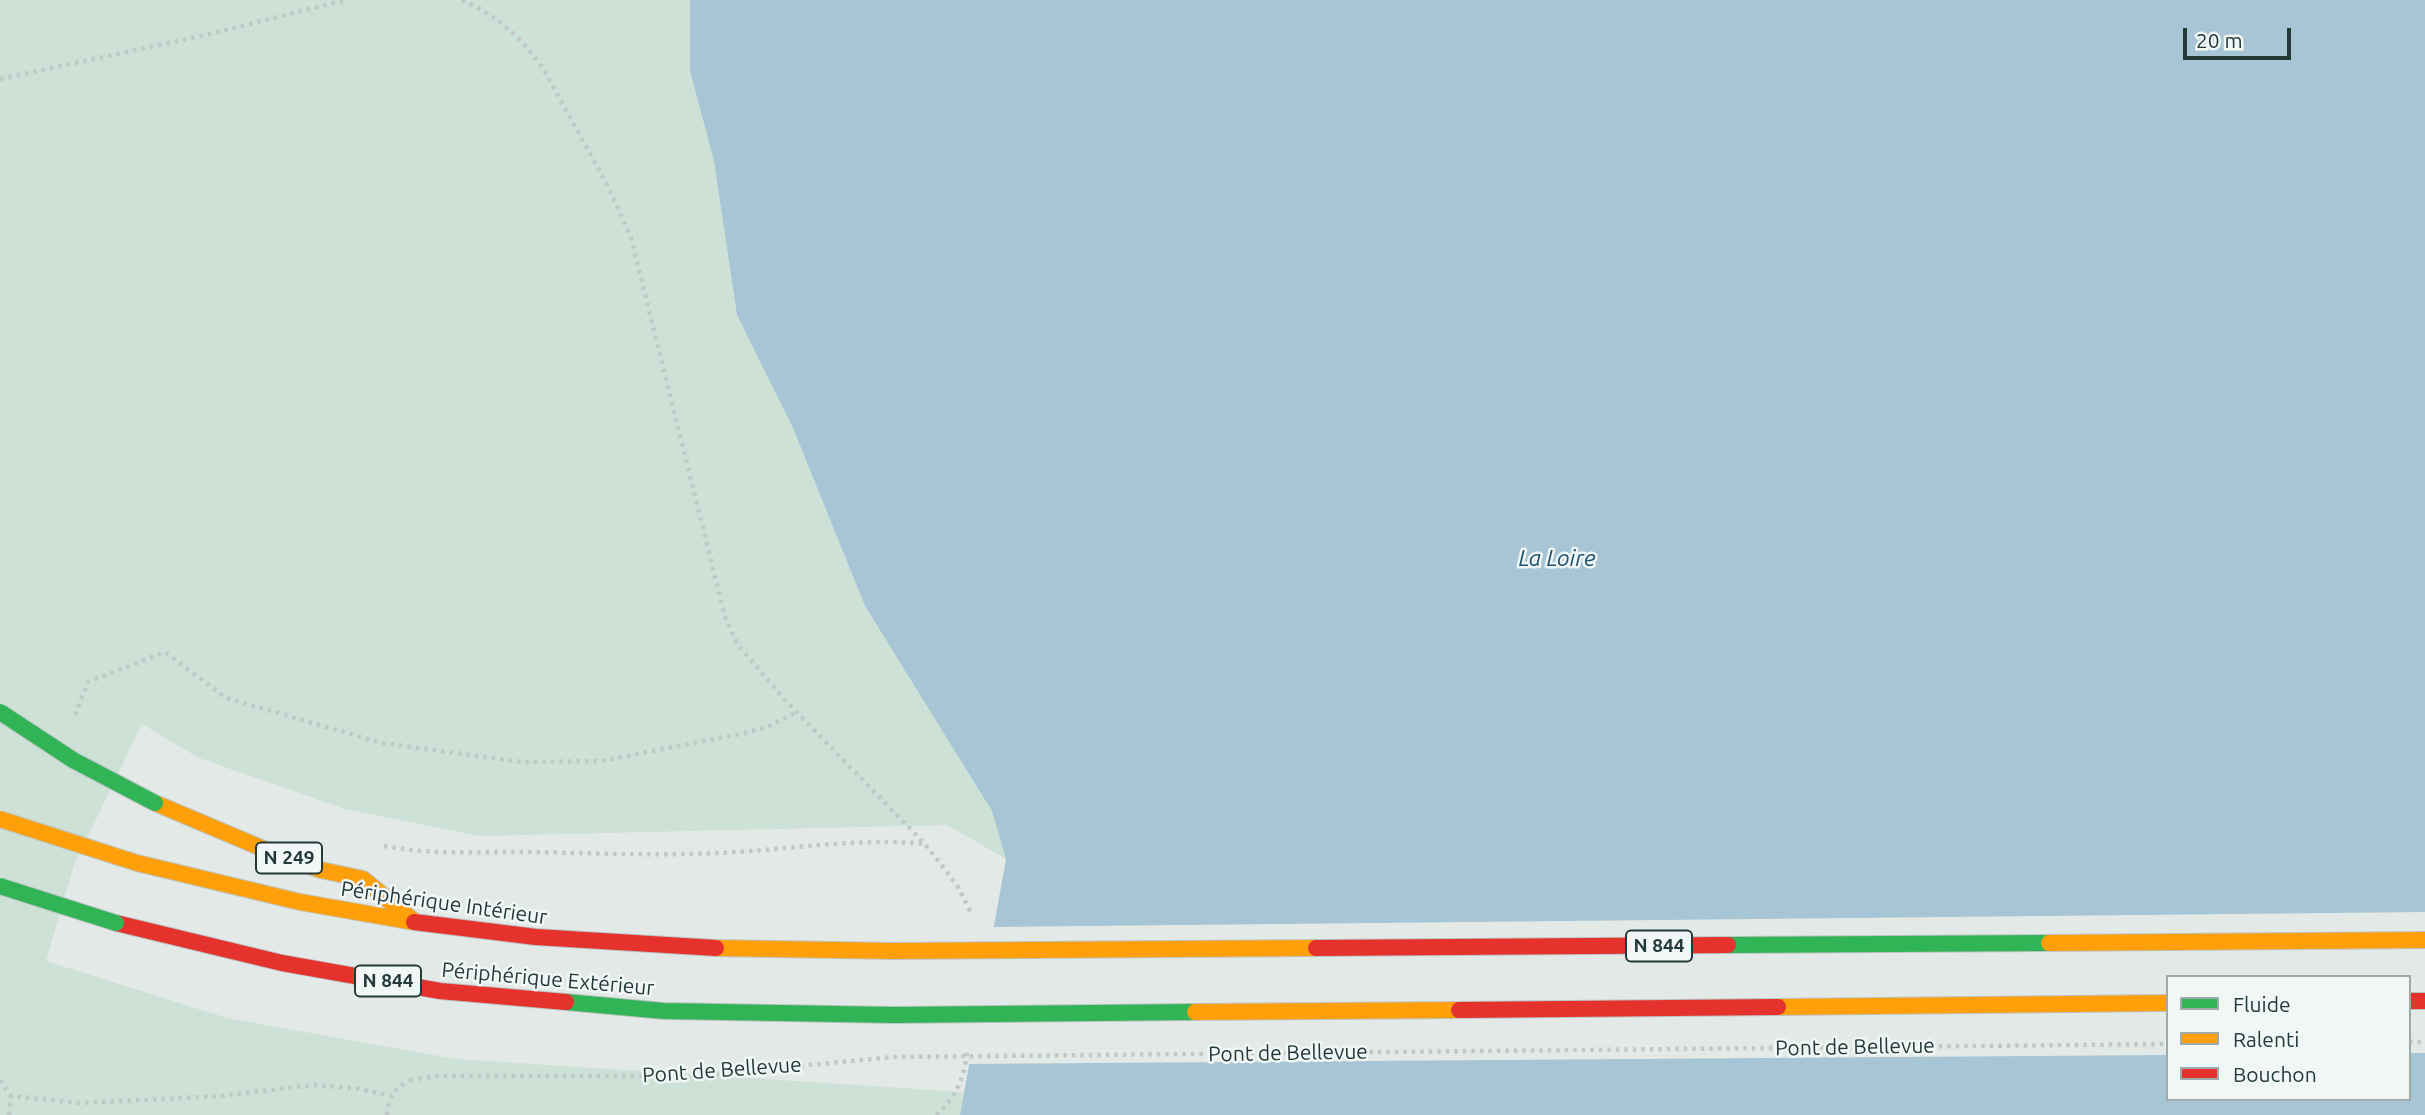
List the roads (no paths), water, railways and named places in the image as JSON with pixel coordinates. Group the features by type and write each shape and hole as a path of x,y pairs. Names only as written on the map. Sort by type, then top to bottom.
{"highway":[{"name":"N 249","path":"0,712 73,760 155,803 278,855 321,870 363,879 415,922"},
{"name":"Périphérique Intérieur","path":"0,819 137,863 323,907 498,934 638,947 796,952 2425,940"},
{"name":"Périphérique Extérieur","path":"0,886 116,923 282,962 440,990 663,1011 894,1015 2166,1003"}],"water":[{"name":"La Loire","path":"690,0 2425,0 2425,1115 960,1115 1006,859 992,811 865,606 793,428 737,315 714,161 690,71"}]}
